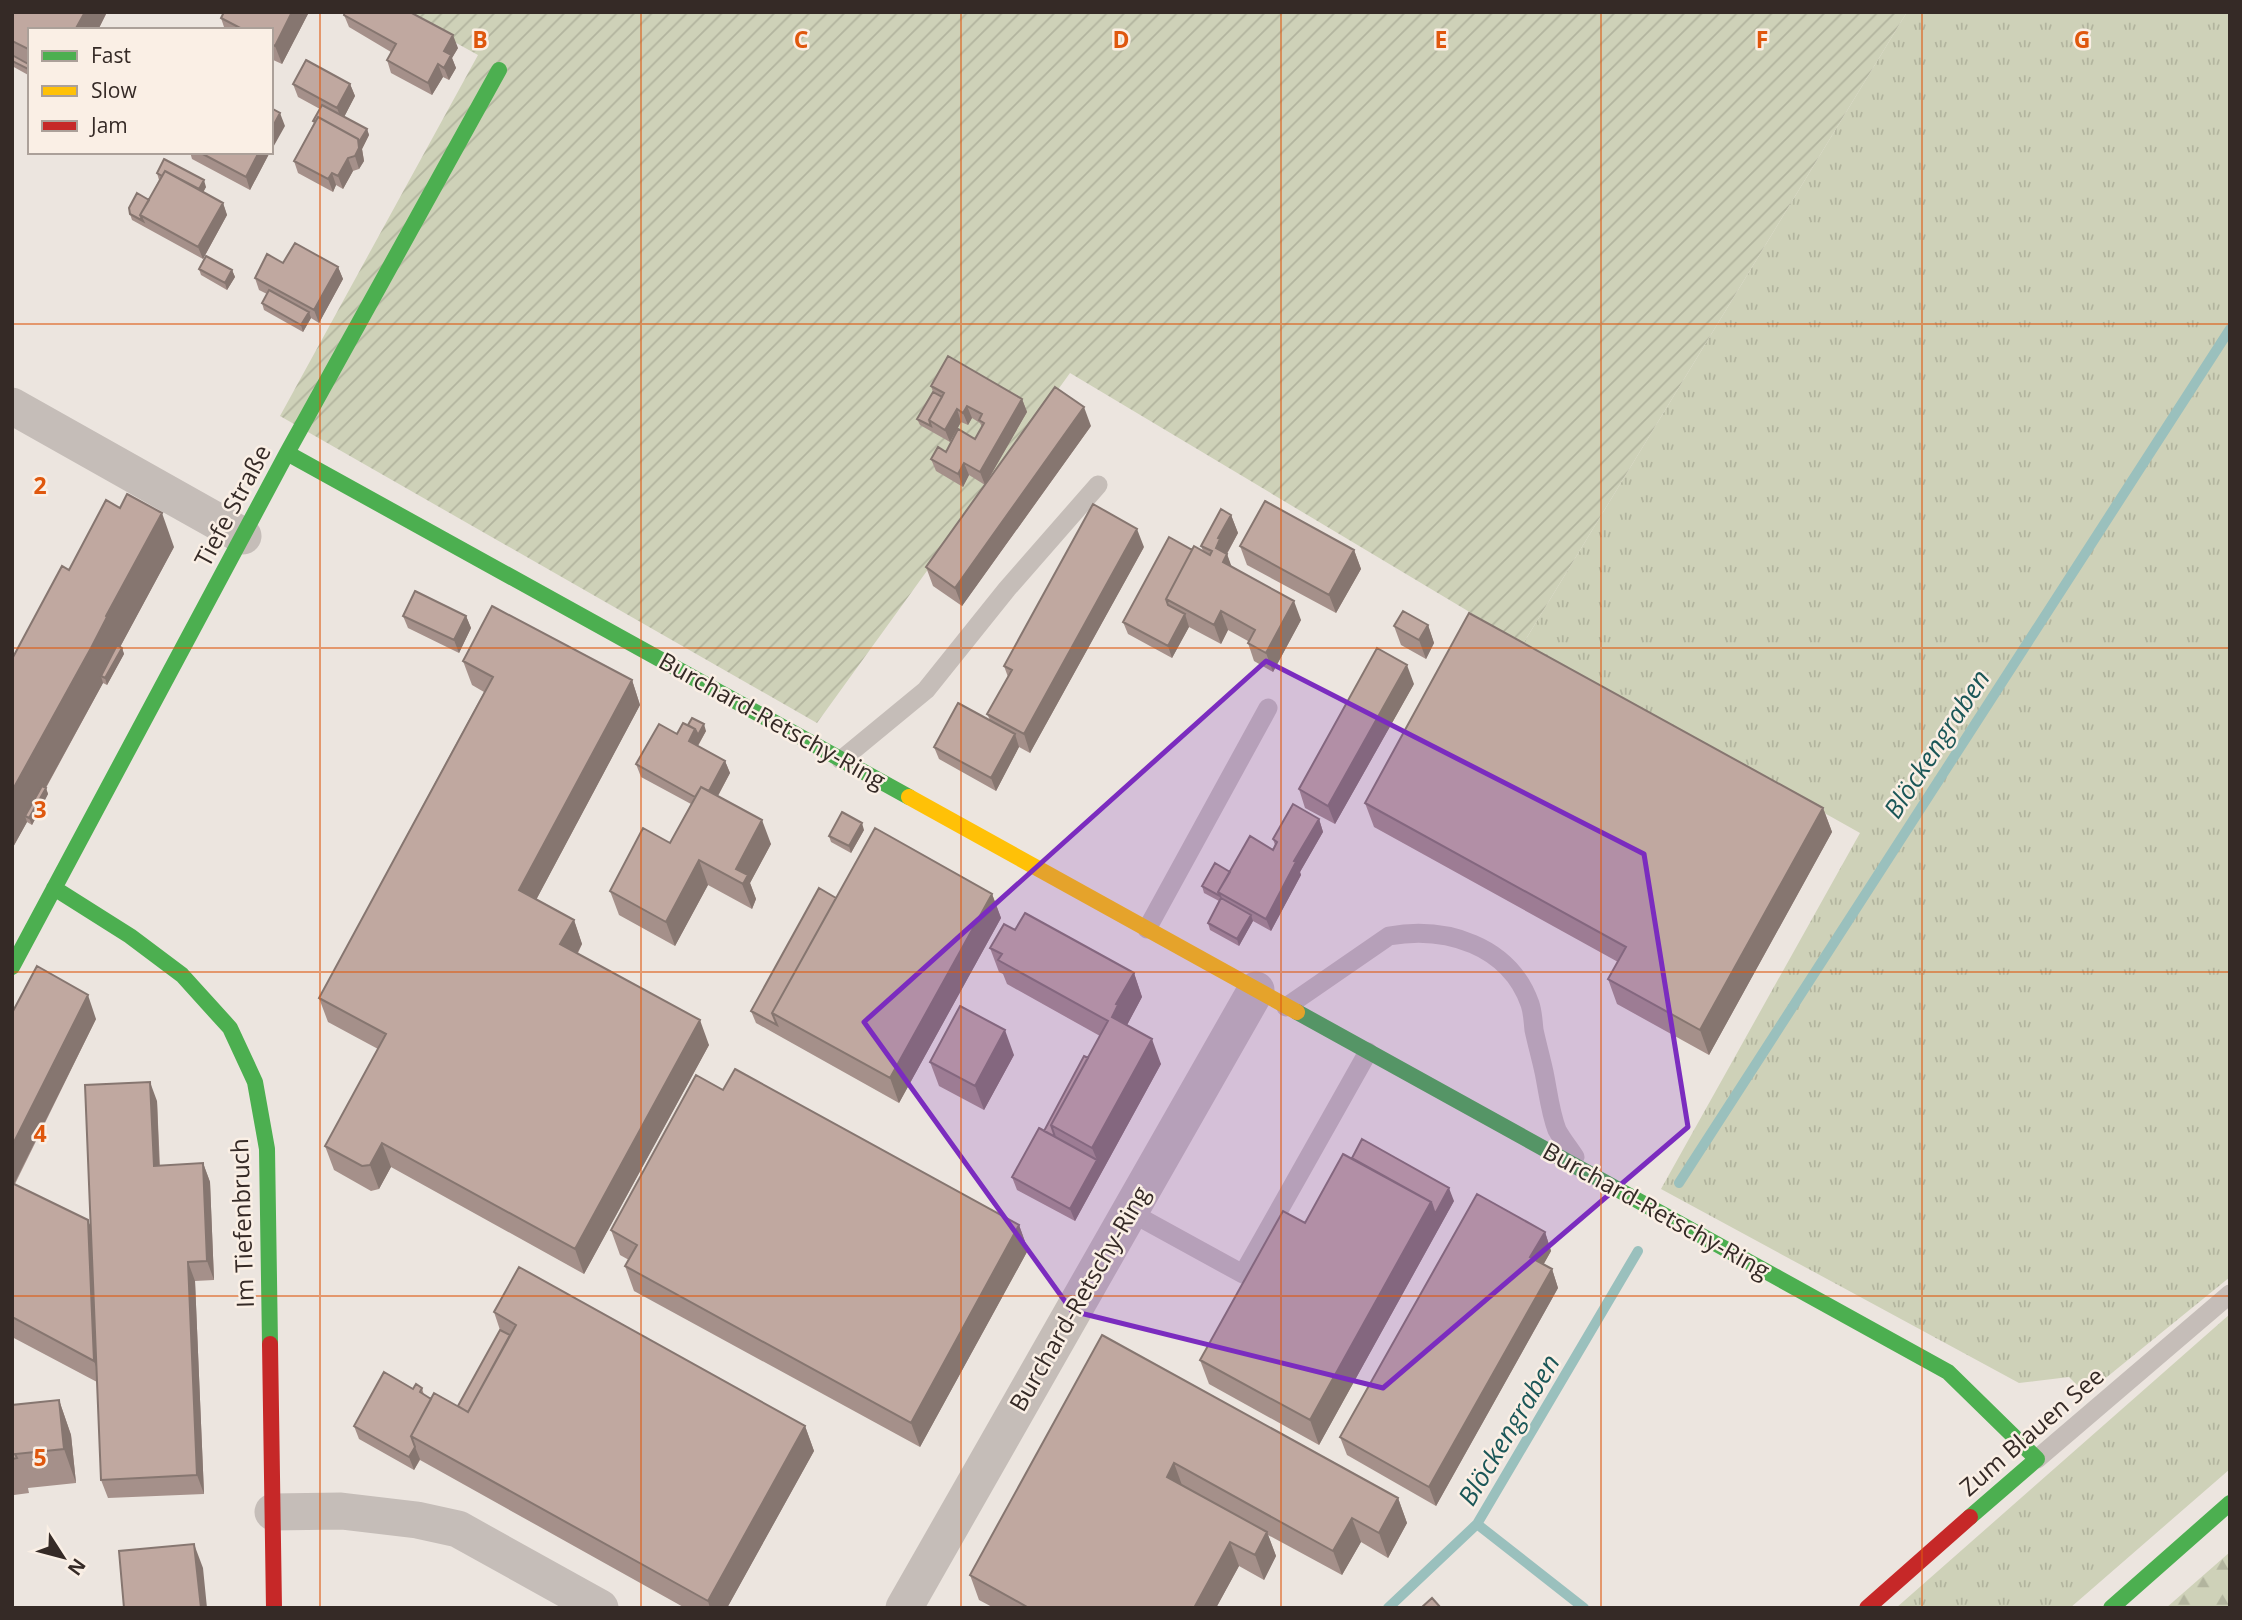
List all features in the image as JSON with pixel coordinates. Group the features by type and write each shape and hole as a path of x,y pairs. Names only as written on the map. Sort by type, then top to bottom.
{"street":[{"name":"Tiefe Straße","path":"12,967 287,453 499,70"},
{"path":"12,406 243,536"},
{"name":"Burchard-Retschy-Ring","path":"287,453 1948,1372 2037,1459"},
{"name":"Im Tiefenbruch","path":"54,888 130,936 182,975 230,1028 255,1082 267,1149 274,1608"},
{"name":"Burchard-Retschy-Ring","path":"904,1608 1130,1212 1271,999"},
{"name":"Zum Blauen See","path":"1867,1608 2037,1459"},
{"path":"2111,1608 2230,1503"},
{"path":"273,1512 341,1511 417,1520 458,1529 600,1608"}],"lane":[{"path":"841,760 926,690 1007,589 1098,485"},
{"path":"1147,929 1268,708"},
{"path":"1271,999 1389,936 1435,934 1483,947 1504,963 1526,995 1557,1129 1583,1171"},
{"path":"1130,1212 1243,1273 1368,1052"},
{"name":"Zum Blauen See","path":"2037,1459 2230,1294"}],"highlighted area":[{"path":"1266,661 1644,854 1688,1127 1383,1388 1072,1311 864,1022"}],"green space":[{"path":"400,12 1907,12 1523,644 1070,373 817,723 280,416 478,55"},
{"path":"1907,12 2230,12 2230,1277 2086,1394 2069,1377 2019,1383 1661,1189 1860,833 1523,644"},
{"path":"2230,1314 2230,1469 2070,1608 1896,1608"},
{"path":"2230,1552 2230,1608 2166,1608"}],"building":[{"path":"12,12 85,12 76,28 28,28 28,49 12,41"},
{"path":"224,12 292,12 275,46 273,28 240,28 221,18"},
{"path":"345,12 410,12 453,35 444,51 451,55 444,68 438,64 428,83 387,60 396,44 344,15"},
{"path":"12,55 28,64 28,69 12,61"},
{"path":"306,60 350,84 337,108 293,84"},
{"path":"322,105 367,129 359,142 318,117 313,121"},
{"path":"273,109 280,113 273,126"},
{"path":"318,117 358,139 359,148 355,156 348,158 338,176 332,173 328,179 294,161"},
{"path":"203,154 258,154 246,177"},
{"path":"164,159 204,180 199,189 165,171 162,176 157,173"},
{"path":"165,171 223,203 198,247 140,215"},
{"path":"137,193 149,200 140,215 143,221 130,214 129,208"},
{"path":"295,243 338,267 314,310 255,278 267,254 283,263"},
{"path":"206,256 232,270 225,283 199,269"},
{"path":"269,290 309,312 301,325 262,303"},
{"path":"948,356 1022,399 980,472 964,463 958,474 931,459 938,447 946,452 958,429 975,439 984,423 979,420 982,414 967,406 963,413 957,409 945,430 929,420 944,393 931,386"},
{"path":"1055,387 1084,407 955,588 926,567"},
{"path":"933,392 942,397 929,420 931,426 917,419"},
{"path":"127,494 162,513 12,791 12,659 62,566 69,570 106,500 120,508"},
{"path":"1265,501 1354,550 1329,595 1240,546"},
{"path":"1093,504 1137,529 1024,734 987,714 1012,670 1004,666"},
{"path":"1221,509 1231,515 1218,538 1220,539 1216,548 1227,554 1223,562 1294,601 1266,653 1248,643 1255,630 1221,611 1214,625 1166,599 1194,546 1210,555 1212,551 1201,546"},
{"path":"1169,537 1192,550 1166,599 1168,605 1185,614 1168,646 1123,622"},
{"path":"415,591 466,616 454,640 403,616"},
{"path":"492,606 632,680 519,890 574,920 560,944 700,1020 575,1249 382,1143 370,1165 362,1166 325,1146 386,1034 319,998 493,677 463,661"},
{"path":"1403,611 1428,625 1419,640 1394,626"},
{"path":"1469,613 1823,808 1700,1030 1608,979 1626,947 1365,803"},
{"path":"117,645 122,648 105,678 101,676"},
{"path":"1377,648 1407,665 1328,806 1299,789"},
{"path":"958,703 1015,734 991,778 934,747"},
{"path":"692,718 704,724 698,735 695,729 688,725"},
{"path":"683,723 695,729 689,741 725,761 709,791 701,787 695,797 636,764 659,724 677,734"},
{"path":"42,786 46,788 29,818 25,816"},
{"path":"701,787 762,820 736,869 748,875 743,884 699,860 666,922 610,891 643,828 670,843"},
{"path":"1293,804 1319,819 1294,861 1296,862 1266,919 1218,892 1250,836 1273,850 1277,842 1273,839"},
{"path":"842,812 862,823 849,846 829,836"},
{"path":"875,828 992,894 890,1078 772,1013"},
{"path":"1215,863 1230,872 1218,892 1220,896 1202,886"},
{"path":"819,888 836,898 772,1013 777,1025 751,1011"},
{"path":"1221,898 1251,915 1237,939 1208,923"},
{"path":"1025,913 1134,973 1116,1004 1118,1005 1112,1017 1152,1039 1092,1148 1051,1125 1108,1021 998,960 1002,954 990,948 1004,924 1015,930"},
{"path":"37,966 88,995 12,1146 12,1013"},
{"path":"960,1006 1005,1030 975,1086 930,1062"},
{"path":"1084,1056 1088,1058 1051,1125 1055,1137 1044,1131"},
{"path":"735,1069 1019,1225 911,1423 625,1266 637,1245 611,1230 696,1075 723,1090"},
{"path":"150,1082 154,1166 203,1163 207,1261 188,1262 197,1475 101,1480 85,1085"},
{"path":"1039,1128 1097,1160 1070,1209 1012,1177"},
{"path":"1362,1139 1449,1188 1435,1214 1431,1202 1352,1158"},
{"path":"1343,1154 1431,1202 1310,1420 1200,1360 1283,1211 1305,1223"},
{"path":"12,1183 88,1220 94,1361 12,1317"},
{"path":"1477,1194 1545,1232 1530,1257 1552,1269 1429,1487 1340,1437"},
{"path":"519,1267 805,1426 708,1601 411,1436 434,1393 468,1412 516,1325 494,1312"},
{"path":"500,1330 510,1335 468,1412 458,1406"},
{"path":"1102,1335 1398,1498 1379,1533 1352,1518 1333,1551 1174,1463 1167,1477 1267,1532 1255,1555 1230,1542 1194,1608 1029,1608 970,1575"},
{"path":"384,1372 413,1389 416,1384 422,1388 420,1392 431,1399 411,1436 415,1447 409,1457 354,1426"},
{"path":"59,1400 64,1449 15,1454 17,1458 12,1459 12,1405"},
{"path":"194,1544 201,1608 124,1608 119,1551"},
{"path":"1432,1598 1441,1608 1421,1608"}],"waterway":[{"name":"Blöckengraben","path":"1679,1183 2230,329"},
{"name":"Blöckengraben","path":"1388,1608 1477,1524 1638,1251"},
{"path":"1477,1524 1584,1608"}],"traffic: fast":[{"path":"12,967 287,453 499,70"},
{"path":"287,453 909,797"},
{"path":"54,888 130,936 182,975 230,1028 255,1082 267,1149 270,1344"},
{"path":"1297,1012 1948,1372 2037,1459 1970,1517"},
{"path":"2111,1608 2230,1503"}],"traffic: slow":[{"path":"909,797 1297,1012"}],"traffic: jam":[{"path":"270,1344 274,1608"},
{"path":"1867,1608 1970,1517"}]}
